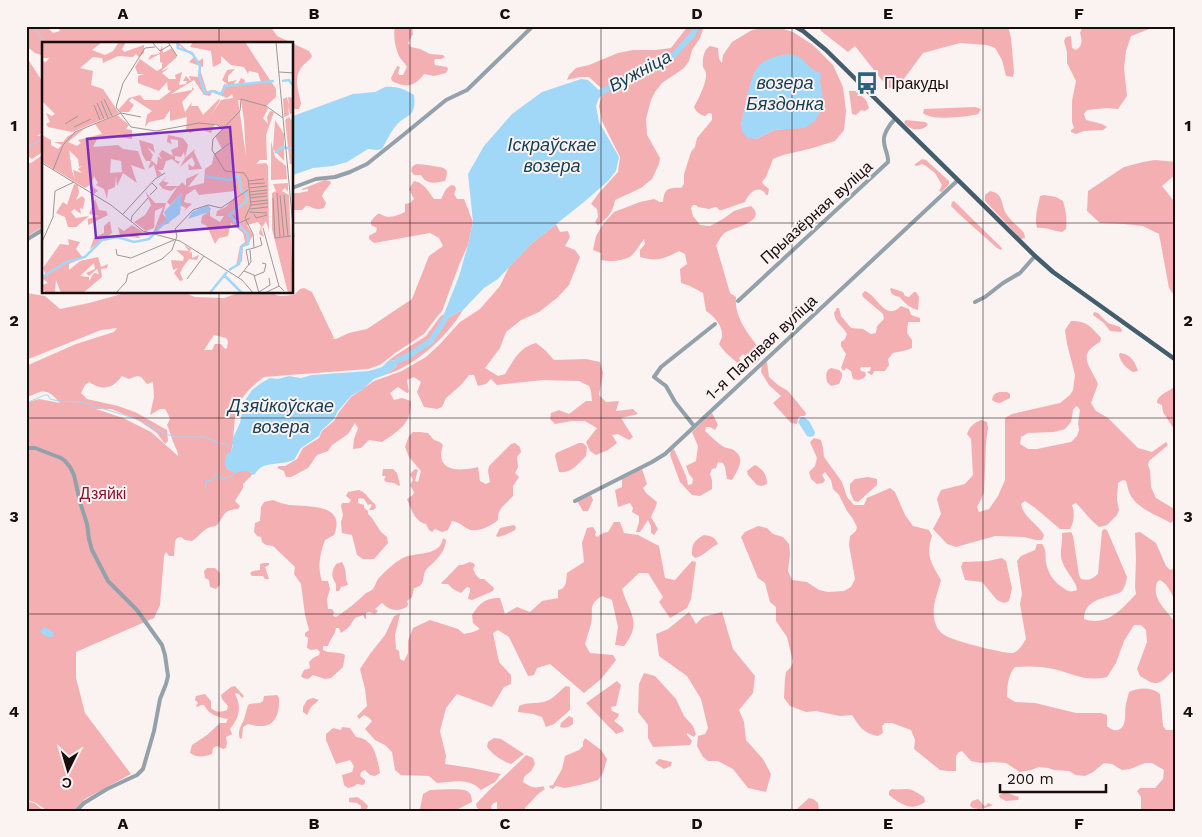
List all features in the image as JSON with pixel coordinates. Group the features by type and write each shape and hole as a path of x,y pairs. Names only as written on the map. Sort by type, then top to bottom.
{"main road":[{"path":"794,26 826,50 957,181 1053,272 1176,360"}],"street":[{"path":"294,187 316,179 335,177 367,164 446,100 467,90 533,26"},
{"name":"Прыазёрная вуліца","path":"738,301 888,162 884,140 890,123 895,118"},
{"name":"1-я Палявая вуліца","path":"575,501 666,454 957,181"},
{"path":"26,240 42,230"},
{"path":"974,302 985,297 1020,273 1035,256"},
{"path":"694,426 675,402 666,386 654,377 662,367 715,324"},
{"path":"26,448 35,448 61,458 70,467 74,475 91,545 103,573 108,581 137,610 162,645 168,676 160,699 154,731 143,769 136,775 107,789 76,811"}],"green space":[{"path":"26,26 48,26 53,33 60,31 58,26 270,26 277,36 290,42 42,42 42,55 35,53 26,46"},
{"path":"395,26 412,26 413,34 408,43 411,47 430,54 443,55 445,57 435,59 434,61 435,65 447,67 446,73 434,76 424,74 417,82 409,85 401,85 392,81 391,78 397,66 400,67 399,75 403,75 407,67 396,49 394,38"},
{"path":"688,26 704,26 700,38 684,68 662,83 655,92 646,119 647,135 660,158 659,164 652,179 641,188 615,200 610,214 598,225 595,222 598,217 597,209 591,204 618,172 620,157 602,121 599,106 602,94 600,87 589,77 567,80 569,75 576,68 589,65 618,53 633,50 671,48"},
{"path":"774,26 793,32 813,45 833,65 843,87 846,111 844,130 835,141 773,159 762,182 769,189 768,195 761,190 754,191 745,202 722,210 719,210 717,207 709,209 696,205 693,205 691,208 693,216 700,225 710,226 734,211 743,208 751,206 755,211 756,216 753,220 725,233 716,245 730,293 736,297 740,320 763,353 755,364 752,364 743,354 739,358 743,366 740,366 719,344 722,332 715,318 706,311 703,293 681,283 680,269 687,264 685,254 679,251 665,258 646,259 640,257 640,250 645,244 644,239 631,256 620,260 601,260 601,253 593,250 596,236 603,224 614,212 654,199 663,202 664,194 668,190 681,188 684,184 684,174 697,138 712,120 712,114 709,113 703,116 694,107 706,77 703,67 705,52 710,46 718,48 719,59 722,63 723,55 732,42 752,30","holes":["808,66 814,71 821,87 784,129 774,130 756,139 741,125 751,82"]},
{"path":"819,26 972,26 975,28 976,26 1008,26 1011,38 1013,77 1006,76 1002,60 995,48 987,45 960,43 923,53 898,87 889,88 855,46 848,52 821,31"},
{"path":"1083,26 1157,26 1131,36 1126,51 1124,68 1127,96 1118,109 1087,110 1084,114 1086,120 1107,127 1103,130 1084,131 1076,134 1071,132 1071,130 1074,128 1072,122 1072,101 1076,81 1067,63 1064,41 1066,37 1071,36 1072,48 1076,50 1080,47 1080,33"},
{"path":"294,44 309,51 312,56 302,66 297,77 301,104 299,109 294,109"},
{"path":"26,56 42,81 42,133 37,136 42,134 42,152 32,159 26,155"},
{"path":"849,91 856,91 866,100 869,108 865,111 861,110 856,115 852,114"},
{"path":"975,107 981,109 978,114 949,118 934,117 923,113 924,109"},
{"path":"906,120 928,124 920,129 912,129 904,122"},
{"path":"42,155 42,227 26,237 26,161 31,163"},
{"path":"922,159 926,160 949,181 949,184 942,192 939,191 942,185 935,173 922,164 914,165"},
{"path":"1155,160 1176,162 1176,174 1162,186 1173,200 1176,199 1176,298 1169,288 1159,234 1143,226 1100,223 1087,211 1088,191 1124,167"},
{"path":"416,164 445,169 447,173 445,181 432,182 426,180 421,175 414,175 411,171 412,167"},
{"path":"325,180 331,183 322,196 326,203 324,208 320,209 306,206 302,210 294,210 294,193 308,191 308,189 302,189"},
{"name":"Дзяйкі","path":"414,181 426,188 434,199 441,199 446,189 451,185 455,186 454,194 457,199 464,199 473,222 468,245 442,311 424,334 380,365 368,369 264,377 246,393 237,411 231,451 241,471 249,471 252,475 243,484 243,488 235,501 240,506 238,509 226,512 216,526 206,529 192,541 181,537 177,538 174,556 169,556 166,552 164,556 160,605 154,618 76,652 76,678 85,713 131,774 85,799 73,811 48,811 34,802 26,800 26,403 39,399 60,403 48,392 37,393 26,398 26,366 76,344 114,332 117,328 101,330 26,360 26,293 45,296 60,309 121,294 188,294 195,297 224,298 235,294 294,295 304,288 312,292 334,338 331,338 336,339 349,333 367,329 412,299 429,256 443,246 439,238 430,233 374,243 369,239 369,236 376,232 377,228 371,225 371,221 377,215 391,217 405,212 405,204 410,203 414,199 409,189","holes":["214,335 226,338 228,341 227,348 225,349 221,344 215,344 212,350 204,350","122,376 129,379 137,376 141,377 147,384 153,382 154,397 150,415 160,409 165,409 170,419 167,425 178,456 151,432 123,418 96,409 111,409 138,420 157,433 165,444 168,441 167,430 135,412 87,399 81,393 89,382 99,387 107,387 115,384"]},
{"path":"990,191 995,192 1000,197 1007,215 1024,233 1025,238 1021,239 985,201 985,195"},
{"path":"1040,196 1056,197 1063,201 1066,229 1062,232 1037,228 1037,208"},
{"path":"954,201 1002,248 1001,250 951,206"},
{"path":"556,224 560,232 568,231 570,237 565,246 575,250 580,257 569,285 557,298 539,312 521,320 506,332 500,348 485,368 498,376 505,374 521,351 536,343 554,360 586,359 600,362 603,373 599,395 606,402 619,401 616,411 633,409 638,414 621,418 633,437 629,440 618,434 612,435 617,443 608,450 596,455 590,451 586,442 597,428 585,421 555,424 550,419 551,413 559,410 569,414 586,401 592,401 589,386 579,381 543,380 497,385 491,379 486,384 478,386 474,375 469,375 446,398 442,407 437,409 424,407 417,392 421,382 414,377 407,380 409,392 407,393 398,387 390,393 394,400 402,398 411,401 411,409 403,426 382,442 369,440 361,448 353,449 358,428 355,423 348,434 332,445 328,451 317,455 308,468 291,477 286,477 284,471 277,468 297,459 303,448 319,438 322,431 334,421 351,397 374,381 402,371 426,357 460,322 480,309 500,286 509,267 531,244"},
{"path":"891,288 903,292 905,296 909,297 916,292 919,297 918,310 910,307 900,297 892,294"},
{"path":"865,291 886,310 895,310 901,306 909,309 911,315 920,318 920,322 908,322 907,333 912,340 912,348 893,353 888,359 889,365 885,371 874,371 871,375 867,372 870,371 871,367 861,367 861,371 865,372 866,375 859,380 853,379 851,371 846,368 844,371 841,368 846,354 841,346 841,342 847,334 837,322 834,313 839,308 841,316 851,328 863,329 871,334 876,333 877,326 884,319 883,314 863,297 862,294"},
{"path":"463,310 439,340 419,358 385,375 396,367 397,360 388,361 426,336 440,317 444,314 447,318"},
{"path":"1094,312 1098,313 1108,323 1120,327 1121,332 1110,331 1104,323 1093,315"},
{"path":"1071,321 1081,322 1091,327 1101,338 1100,342 1088,351 1087,356 1087,361 1098,384 1091,403 1096,411 1108,418 1138,448 1152,452 1166,442 1168,445 1149,461 1148,465 1151,487 1156,498 1176,510 1176,518 1171,523 1141,507 1132,498 1126,481 1123,480 1118,483 1117,500 1119,510 1117,515 1107,525 1099,527 1076,503 1072,505 1074,517 1070,529 1060,529 1025,501 1021,504 1023,509 1044,535 1042,540 995,536 956,547 947,544 933,529 941,514 937,499 941,490 965,484 973,475 971,439 967,434 971,427 981,420 987,422 988,428 984,493 977,507 979,512 989,509 998,496 1005,480 1005,418 1012,414 1060,403 1073,390 1075,375 1065,330","holes":["1076,406 1080,410 1079,430 1077,436 1071,442 1037,449 1028,449 1020,444 1021,437 1028,433 1054,432 1065,429 1071,422 1073,410"]},
{"path":"1120,353 1132,359 1138,371 1133,372 1122,363"},
{"path":"767,362 769,377 788,391 806,413 805,416 798,418 797,424 791,423 773,403 781,396 769,385 761,372 762,364"},
{"path":"831,368 839,370 842,373 842,377 839,384 831,386 827,382 826,376"},
{"path":"1176,385 1176,429 1174,429 1163,412 1162,405 1157,403 1161,395"},
{"path":"1007,392 1010,394 1010,398 1000,403 992,400 996,393"},
{"path":"712,413 718,425 715,430 706,427 705,431 725,448 733,449 740,458 740,465 732,480 727,479 723,463 718,462 716,468 712,469 710,474 712,489 700,496 692,495 680,482 670,455 674,449 688,485 692,484 693,479 686,466 696,461 698,446 692,432"},
{"path":"413,432 428,433 434,440 440,442 443,445 442,461 450,468 478,467 480,481 486,484 490,482 489,466 511,444 515,443 520,447 521,452 517,457 518,467 515,473 519,477 513,486 513,496 500,509 498,520 486,528 478,530 469,529 452,521 448,530 442,532 435,529 432,532 426,524 416,518 407,499 414,492 410,485 413,480 410,474 415,469 418,470 415,481 418,482 421,471 409,457 405,447 409,436"},
{"path":"814,438 821,440 824,457 842,482 847,497 854,505 864,505 867,498 890,488 895,492 905,515 913,526 929,530 932,536 929,549 930,560 941,580 935,602 934,619 941,633 959,641 1008,653 1013,653 1021,647 1026,639 1020,604 1022,594 1017,561 1021,556 1035,550 1037,544 1044,546 1047,567 1054,580 1065,590 1077,590 1061,558 1062,533 1071,532 1079,575 1081,579 1086,580 1098,574 1102,531 1104,529 1107,530 1127,577 1121,592 1089,605 1084,619 1100,621 1119,611 1136,594 1135,533 1140,532 1156,543 1166,566 1170,570 1176,565 1176,603 1170,590 1160,580 1157,582 1156,594 1176,626 1176,670 1158,683 1151,682 1140,676 1137,669 1147,642 1146,630 1141,625 1134,625 1124,641 1116,663 1107,677 1092,679 1049,668 1034,666 1015,667 1009,677 1007,697 1015,702 1035,703 1076,713 1101,713 1107,715 1107,726 1112,730 1118,730 1124,723 1125,707 1129,692 1145,689 1153,690 1160,694 1163,726 1166,730 1176,730 1176,811 1141,811 1141,797 1137,791 1140,788 1155,788 1163,779 1164,770 1152,763 1145,763 1122,770 1112,764 1104,763 1085,776 1076,775 1069,771 1039,767 1020,772 1006,763 971,761 962,751 956,756 956,771 940,770 914,749 915,740 911,730 892,723 885,723 882,726 883,733 878,736 862,729 852,715 840,716 816,711 806,712 790,706 784,698 786,672 793,662 787,637 776,621 776,607 770,602 765,583 758,578 741,537 745,532 758,526 767,528 773,534 783,537 789,544 788,571 792,580 807,582 819,590 828,592 844,591 851,587 855,579 849,545 850,536 856,531 857,527 839,495 833,489 831,480 825,472 822,475 825,480 823,483 817,484 811,479 809,472 815,466 817,458 810,442"},
{"path":"583,443 587,447 586,456 571,470 559,472 556,453"},
{"path":"755,465 764,473 767,484 757,485 748,475 747,471"},
{"path":"383,469 393,469 397,473 399,486 384,480 386,476 382,476"},
{"path":"642,469 647,484 643,488 657,502 651,517 658,529 654,535 651,533 651,526 648,520 640,532 636,532 639,516 632,512 633,508 630,503 618,507 615,490 622,487 622,479"},
{"path":"868,477 877,479 877,485 858,502 854,501 850,492 850,484 855,479"},
{"path":"359,490 375,504 376,508 369,510 372,505 368,505 364,499 358,499 358,503 364,505 368,514 387,537 388,543 374,559 363,559 357,555 352,535 342,533 342,503 349,503 351,500 346,496 348,492"},
{"path":"591,495 593,500 588,511 583,511 577,501"},
{"path":"273,500 283,504 324,509 335,517 337,525 334,535 325,540 319,565 322,581 328,581 330,589 327,599 328,609 332,609 334,612 333,616 336,617 373,589 378,579 398,561 437,549 443,538 446,540 441,554 426,570 421,585 414,588 412,597 407,601 407,607 394,610 382,603 375,609 378,611 375,614 366,613 366,619 363,615 355,618 349,627 341,633 339,628 336,628 328,646 323,646 323,650 345,655 343,667 331,678 325,679 313,675 308,679 301,676 304,670 310,668 309,662 319,655 320,652 317,649 311,650 307,648 308,638 305,636 305,633 309,630 301,584 294,574 295,567 273,546 262,542 261,537 257,536 254,532 255,523 260,521 261,507 264,502"},
{"path":"614,522 620,522 624,533 638,535 659,546 665,578 675,580 692,561 696,562 691,599 687,608 670,618 659,602 663,597 648,573 639,573 622,589 634,624 630,638 624,646 615,645 618,627 612,600 602,596 597,599 592,608 592,619 585,644 590,653 613,655 616,660 601,679 584,693 550,664 537,668 534,675 528,676 509,637 498,630 493,633 499,662 511,675 511,684 504,687 492,707 457,694 446,708 440,731 446,756 445,764 501,774 495,782 481,790 471,783 454,781 437,783 429,776 401,775 395,770 392,752 385,745 375,740 365,729 372,721 364,715 359,719 357,716 367,706 360,669 385,635 394,616 400,614 395,635 396,649 399,651 400,659 404,661 408,653 408,641 413,628 430,620 458,629 464,634 473,632 480,629 473,623 472,615 480,604 495,598 500,598 505,614 517,607 530,612 542,601 558,598 558,590 565,586 567,573 584,562 582,543 587,528 593,527 597,537 608,532"},
{"path":"514,525 516,527 515,530 505,535 496,536 500,528"},
{"path":"704,535 712,537 718,544 695,558 692,555 693,545"},
{"path":"1002,558 1006,561 1012,588 1009,601 1004,603 997,600 982,582 965,580 961,567 963,562 988,561"},
{"path":"342,562 348,585 336,591 332,572 336,564"},
{"path":"470,562 475,565 473,569 476,575 494,588 493,591 472,600 468,599 470,588 467,587 461,593 448,584 441,583 459,565"},
{"path":"269,563 265,567 269,579 265,579 263,576 252,576 250,573 260,570 260,564"},
{"path":"207,568 215,568 220,573 220,585 216,589 210,587 209,580 205,578 204,571"},
{"path":"689,612 696,624 703,617 722,612 733,649 755,676 753,693 739,710 744,722 746,740 763,759 771,774 766,792 748,788 733,769 718,761 708,761 703,757 697,746 698,736 705,734 708,728 701,699 687,676 659,656 656,634 668,629"},
{"path":"644,673 655,676 676,699 696,734 694,737 687,733 692,741 690,745 653,747 648,738 648,725 638,712 639,684"},
{"path":"617,681 621,685 616,706 611,707 612,711 619,714 614,721 624,731 616,734 586,703"},
{"path":"235,686 244,696 242,698 239,694 235,694 239,708 236,721 230,729 232,734 226,737 226,748 223,749 217,746 213,748 212,754 203,756 195,756 190,753 192,745 220,723 226,723 228,719 211,713 204,705 197,707 196,696 205,694 211,701 211,708 213,710 225,711 228,706 221,695"},
{"path":"566,686 570,687 570,710 554,724 546,727 542,717 518,712 519,706 547,701"},
{"path":"277,695 279,706 273,722 263,726 248,724 243,727 242,738 240,739 239,731 249,704 260,703 263,701 264,696"},
{"path":"313,698 319,700 311,707 307,715 303,712 303,707 307,700"},
{"path":"569,716 573,718 573,724 564,728 560,727 561,723"},
{"path":"342,727 350,728 356,737 367,741 374,750 380,773 375,776 370,775 365,770 361,772 360,776 365,780 363,785 357,784 348,788 344,785 342,775 352,772 354,766 350,760 336,764 326,740 326,734 333,728 341,730"},
{"path":"494,738 501,739 524,754 511,764 504,761 487,747 488,742"},
{"path":"585,738 601,750 607,759 603,773 598,780 584,784 565,788 556,786 553,789 550,788 549,786 553,785 562,769 565,756 579,750 583,746"},
{"path":"526,755 533,758 535,764 524,777 523,782 533,787 543,786 545,789 525,808 525,811 497,811 497,802 491,806 492,811 483,811 477,808 476,804 488,791"},
{"path":"659,759 672,762 671,766 664,769 655,763"},
{"path":"892,789 911,790 924,797 925,802 911,807 906,806 889,795 889,791"},
{"path":"430,790 464,790 471,796 472,802 454,811 414,811 420,809 423,794"},
{"path":"1005,792 1019,797 1018,800 1006,801 1000,798 999,795"},
{"path":"357,797 368,806 366,811 361,811 361,806 357,803 349,802 349,798"},
{"path":"809,798 818,803 819,811 796,811 798,808"},
{"path":"978,799 983,805 986,806 988,803 993,805 980,809 971,807 972,801"},
{"path":"26,801 34,803 44,811 26,811"}],"water":[{"name":"возера Бяздонка","path":"789,54 800,57 814,71 820,72 823,100 820,112 815,121 805,128 774,130 756,139 748,138 742,132 741,125 754,73 767,60"},
{"name":"Іскраўскае возера","path":"581,79 588,80 601,92 596,106 599,122 619,157 616,171 608,181 584,202 531,244 498,279 484,288 463,310 447,318 444,314 459,276 473,222 468,174 484,146 512,114 542,92"},
{"path":"385,87 397,88 414,95 414,108 412,112 395,127 382,149 368,149 347,162 333,166 313,168 294,175 294,116 353,94 375,92"},
{"name":"Дзяйкоўскае возера","path":"398,360 396,367 385,375 374,379 363,389 351,396 338,411 334,419 321,431 319,436 301,448 294,460 263,466 252,475 249,471 236,473 226,467 226,455 233,446 232,440 240,423 244,402 252,390 261,383 270,378 278,379 289,376 301,378 312,375 369,371 382,367 388,361"},
{"path":"801,417 809,421 815,432 814,436 807,436 798,422"},
{"path":"45,627 54,633 54,636 49,637 40,632"}],"waterway":[{"path":"33,26 45,42"},
{"name":"Вужніца","path":"596,97 601,92 672,57 693,34 697,26"},
{"path":"26,148 42,139"},
{"name":"Вужніца","path":"398,360 408,356 431,341 450,311"},
{"path":"26,403 45,395 48,395 50,399 58,401 81,402 134,418 175,437 204,437 226,444 232,449"},
{"path":"205,489 207,480 210,481 216,474 222,479 236,473"}],"place":[{"name":"Пракуды","path":"867,83"}]}
